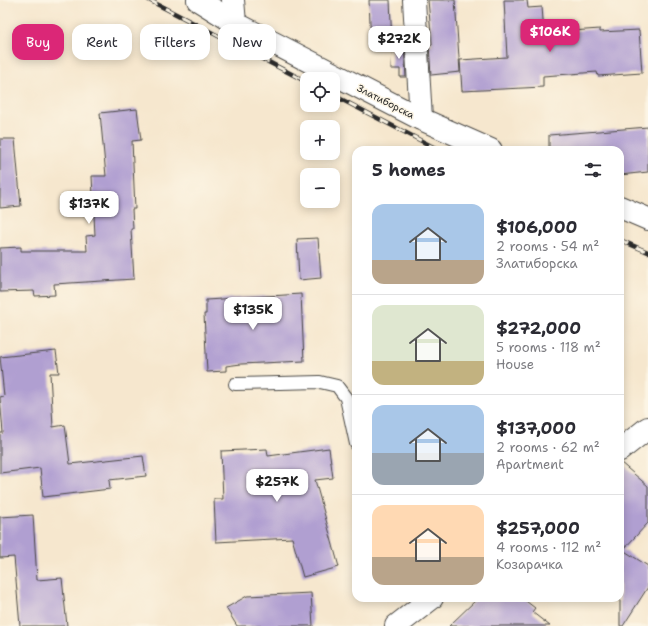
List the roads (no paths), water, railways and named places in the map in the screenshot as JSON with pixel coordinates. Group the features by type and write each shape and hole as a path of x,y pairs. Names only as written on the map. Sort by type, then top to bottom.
{"street":[{"name":"Златиборска","path":"198,0 235,23 421,119 482,146"},
{"path":"233,0 235,23"},
{"path":"414,0 421,119"},
{"path":"624,209 648,220"},
{"path":"624,447 648,428"},
{"path":"396,626 420,602"}],"lane":[{"path":"235,384 320,382 337,386 346,398 352,426"}],"railway":[{"path":"149,0 300,78"},
{"path":"340,99 431,146"},
{"path":"624,242 648,252"}]}
